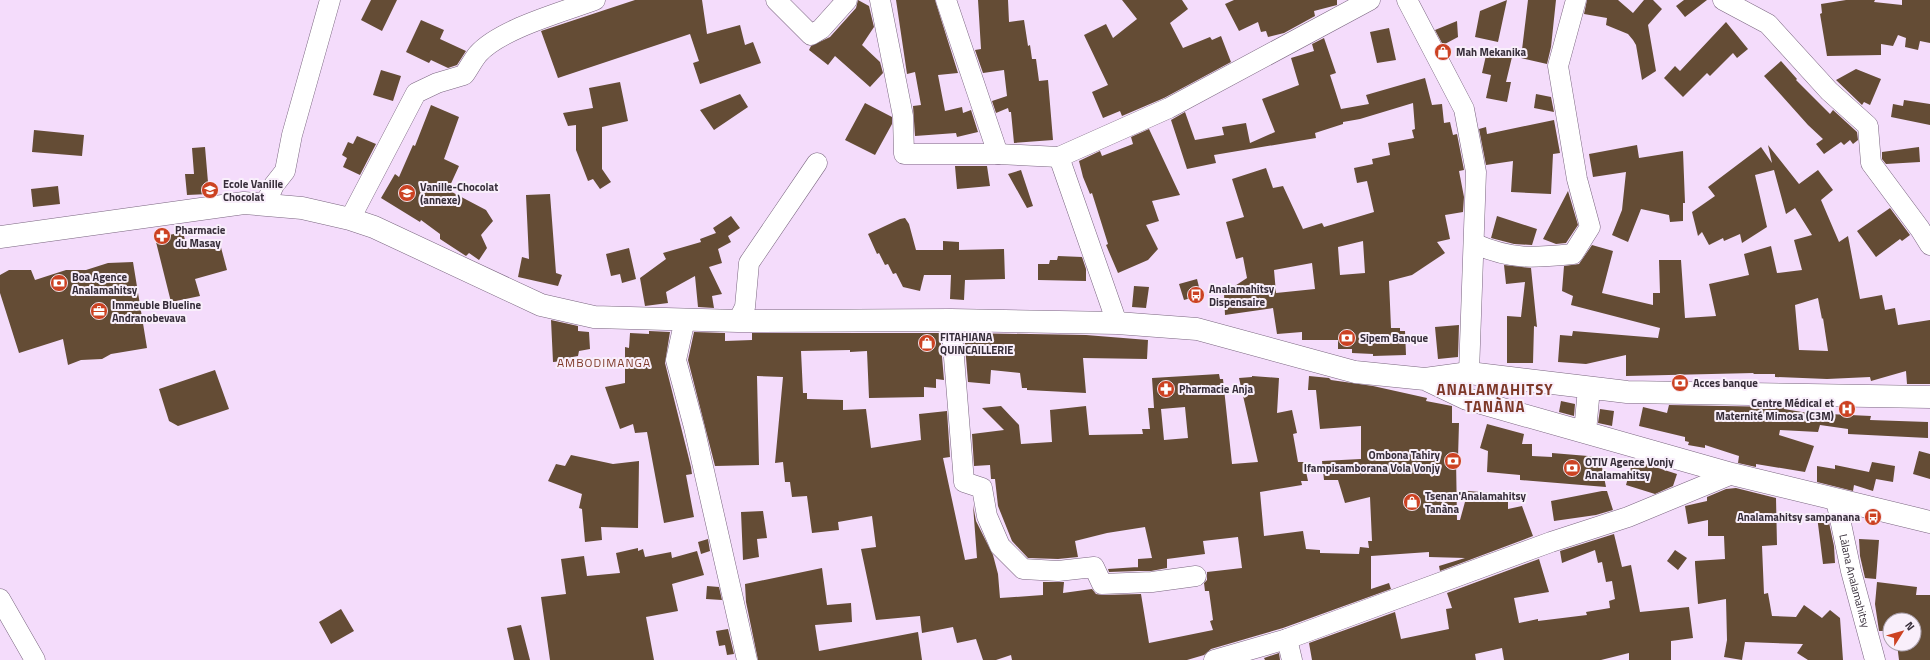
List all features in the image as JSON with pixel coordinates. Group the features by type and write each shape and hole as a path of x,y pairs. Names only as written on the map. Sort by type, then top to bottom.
{"main road":[{"path":"0,237 244,203 302,208 350,219 374,227 541,305 594,317 738,321 951,320 1116,323 1197,329 1355,372 1425,379 1469,373 1627,392 1930,397"},
{"path":"1467,399 1469,373"},
{"path":"1425,379 1467,399 1732,474 1930,522"},
{"path":"1528,416 1533,381"},
{"path":"1585,432 1589,388"}],"street":[{"path":"265,205 274,185 285,172 292,135 330,0"},
{"path":"350,219 416,93 437,83 464,75 478,54 500,38 574,4 595,0"},
{"path":"776,0 811,35 821,29 846,0"},
{"path":"880,0 902,116 904,154 998,154 1059,157 1169,108 1370,0"},
{"path":"946,0 998,154"},
{"path":"1407,0 1464,109 1476,172 1475,244 1469,373"},
{"path":"1475,244 1497,253 1531,258 1573,254 1590,227 1577,179 1558,66 1576,0"},
{"path":"1724,0 1768,24 1829,90 1868,126 1871,163 1920,229 1930,245"},
{"path":"1059,157 1116,323"},
{"path":"738,321 745,307 749,263 817,163"},
{"path":"685,319 676,360 694,427 747,660"},
{"path":"951,320 964,482 982,488 987,516 1000,546 1023,569 1058,571 1094,567 1102,584 1152,582 1196,576"},
{"path":"1214,660 1288,638 1551,542 1628,517 1732,474"},
{"name":"Làlana Analamahitsy","path":"1836,500 1851,571 1875,660"},
{"path":"0,599 35,660"},
{"path":"1288,638 1292,660"}],"building":[{"path":"371,0 397,0 382,31 361,20"},
{"path":"635,0 702,0 707,34 740,25 745,45 753,42 761,63 700,84 693,63 699,61 690,34 558,78 541,31"},
{"path":"858,0 869,6 874,27 862,45 880,62 883,73 870,87 835,56 828,65 809,50 811,46 830,37 856,8"},
{"path":"896,0 935,0 958,73 938,75 945,111 962,107 963,113 971,110 978,132 957,137 956,133 915,136 913,106 921,105 915,72 907,74"},
{"path":"978,0 1008,0 1009,22 1024,20 1028,46 1030,45 1032,59 1036,59 1039,81 1048,80 1053,140 1014,143 1011,112 1009,112 1008,108 996,113 992,101 1007,96 1004,70 983,73 975,50 981,49"},
{"path":"1122,0 1182,0 1188,9 1170,23 1183,48 1210,37 1212,40 1221,36 1231,62 1164,98 1122,116 1120,111 1103,118 1092,92 1108,85 1084,35 1106,24 1113,38 1137,19"},
{"path":"1234,0 1337,0 1337,5 1314,11 1315,16 1284,33 1268,37 1266,31 1261,32 1258,22 1239,31 1225,4"},
{"path":"1507,0 1498,42 1475,37 1480,11"},
{"path":"1528,0 1556,0 1551,47 1547,64 1521,58"},
{"path":"1587,0 1618,0 1633,13 1644,0 1653,0 1662,9 1648,25 1656,71 1642,80 1636,45 1633,40 1628,34 1606,25 1607,18 1584,14"},
{"path":"1684,0 1707,0 1685,17 1676,6"},
{"path":"1846,0 1875,0 1874,2 1902,5 1902,0 1930,0 1930,43 1920,41 1918,50 1905,47 1906,38 1898,35 1893,46 1881,44 1881,55 1827,56 1820,14 1822,13 1821,4"},
{"path":"421,20 444,30 440,39 466,51 457,65 448,68 431,60 429,63 406,52"},
{"path":"1457,21 1458,37 1443,45 1435,30"},
{"path":"1726,22 1748,49 1737,58 1733,53 1710,76 1707,73 1683,97 1664,78 1675,66 1680,71"},
{"path":"1389,28 1396,60 1377,63 1370,32"},
{"path":"1324,38 1336,73 1330,75 1341,109 1369,104 1366,95 1425,78 1432,105 1442,104 1444,123 1450,122 1453,135 1457,134 1464,170 1459,171 1464,197 1463,212 1445,215 1450,239 1437,242 1445,253 1412,275 1389,281 1391,328 1400,328 1400,331 1405,331 1406,355 1373,356 1373,354 1352,353 1352,349 1338,349 1338,340 1302,340 1302,332 1277,334 1273,308 1225,315 1224,293 1247,278 1243,257 1236,259 1226,222 1244,217 1232,179 1266,168 1273,188 1283,186 1303,229 1322,223 1324,227 1374,212 1367,181 1357,183 1354,168 1373,164 1372,159 1390,155 1388,143 1414,138 1412,130 1415,129 1413,103 1360,119 1343,122 1343,124 1315,133 1316,138 1214,155 1216,163 1187,169 1171,120 1185,112 1195,140 1224,135 1222,127 1246,123 1250,143 1275,132 1262,99 1299,85 1291,58 1314,51 1312,44","holes":["1363,241 1365,273 1340,275 1338,247","1312,263 1315,289 1276,293 1274,270"]},
{"path":"1487,51 1512,57 1506,82 1511,82 1507,102 1486,98 1491,75 1482,73"},
{"path":"1781,61 1797,79 1796,80 1830,114 1833,110 1857,132 1858,140 1853,144 1850,140 1844,145 1841,142 1824,154 1816,144 1823,139 1808,125 1764,76"},
{"path":"1856,69 1881,79 1870,105 1864,102 1862,105 1836,80"},
{"path":"381,70 401,76 393,101 373,95"},
{"path":"620,82 628,121 602,127 602,169 611,182 600,189 593,179 588,181 576,150 576,125 568,126 563,113 593,108 589,88"},
{"path":"740,94 748,107 714,130 700,110"},
{"path":"1536,94 1551,97 1554,112 1534,108"},
{"path":"1904,100 1930,104 1930,125 1891,117 1893,104 1903,106"},
{"path":"865,103 892,117 892,124 875,155 845,140"},
{"path":"431,105 459,117 444,159 459,166 448,190 486,210 493,221 481,235 487,248 479,260 469,253 466,256 440,239 440,234 421,220 420,222 381,198 395,174 399,177 413,145 415,146"},
{"path":"1554,120 1560,153 1553,154 1551,194 1511,192 1513,161 1486,165 1479,129 1486,127 1487,134"},
{"path":"1149,129 1180,195 1152,201 1159,221 1146,225 1158,249 1148,260 1118,273 1106,245 1108,244 1092,193 1090,194 1083,177 1079,161 1100,151 1102,156 1133,144 1131,137"},
{"path":"34,130 84,135 82,156 32,152"},
{"path":"357,136 376,144 360,175 343,167 347,158 342,155 348,142 353,144"},
{"path":"1637,145 1639,158 1683,151 1685,203 1683,203 1683,221 1670,222 1669,215 1641,209 1628,242 1612,235 1622,210 1626,172 1593,177 1589,154"},
{"path":"1768,145 1799,184 1818,170 1833,190 1821,200 1839,242 1848,236 1860,299 1882,295 1885,310 1895,308 1898,325 1930,320 1930,384 1907,384 1906,371 1871,381 1870,377 1827,379 1775,377 1775,374 1753,374 1754,373 1626,376 1626,355 1586,364 1558,362 1560,335 1572,336 1573,331 1658,338 1660,328 1571,305 1573,296 1562,291 1564,266 1579,264 1592,245 1613,251 1602,293 1653,305 1653,293 1660,293 1659,260 1681,260 1685,318 1716,316 1709,284 1749,275 1744,254 1771,246 1777,273 1802,270 1794,240 1812,235 1795,208 1786,214 1774,170 1755,175 1767,227 1742,243 1740,234 1724,241 1723,238 1709,245 1702,232 1698,236 1692,212 1715,196 1708,187 1761,147 1772,163","holes":["1818,298 1822,319 1823,318 1828,351 1799,350 1795,305"]},
{"path":"205,147 209,194 187,195 185,174 194,174 192,148"},
{"path":"1919,147 1920,162 1886,164 1882,159 1882,152"},
{"path":"955,166 987,166 990,186 957,189"},
{"path":"1021,170 1033,206 1027,208 1008,174"},
{"path":"58,186 60,204 33,207 31,189"},
{"path":"1568,191 1578,225 1566,243 1556,244 1543,239"},
{"path":"550,194 556,273 562,275 558,286 518,277 522,257 529,259 526,195"},
{"path":"1890,208 1910,235 1902,241 1900,239 1876,257 1857,231"},
{"path":"731,216 740,228 728,236 731,242 718,249 722,263 709,267 722,294 712,296 714,308 698,307 695,276 666,292 668,303 645,306 640,278 666,259 663,253 701,242 700,239 716,233 713,228"},
{"path":"1497,216 1537,229 1532,245 1514,244 1491,238"},
{"path":"905,218 909,224 916,250 943,250 943,241 959,242 959,250 1004,249 1005,279 965,280 964,300 950,299 951,275 924,275 920,291 903,287 896,273 893,274 888,264 885,265 879,253 877,254 868,234"},
{"path":"183,232 187,248 219,240 227,270 195,279 200,296 171,302 155,238"},
{"path":"629,248 636,279 622,283 620,274 611,276 606,254"},
{"path":"1058,256 1082,257 1086,269 1086,281 1038,280 1038,264 1049,264 1050,260 1057,260"},
{"name":"Immeuble Blueline Andranobevava","path":"133,262 147,348 111,354 102,359 81,360 68,365 63,339 19,353 0,293 0,275 9,270 31,270 35,280 66,270 86,270 108,263"},
{"path":"1504,265 1531,268 1537,327 1534,326 1533,363 1507,363 1507,316 1521,317 1525,282 1506,284"},
{"path":"1197,279 1201,295 1184,300 1179,284"},
{"path":"1134,286 1149,287 1146,308 1132,307"},
{"path":"551,320 578,326 578,331 589,332 590,349 579,351 578,356 567,358 566,361 553,362"},
{"path":"1459,325 1458,357 1438,359 1435,327"},
{"path":"649,331 670,332 665,363 692,474 686,475 694,517 664,523 647,432 635,433 633,424 620,429 605,387 625,383 625,347 629,348 630,333 649,334"},
{"path":"694,332 725,333 725,341 752,340 752,333 940,333 944,380 936,379 936,388 924,387 924,397 869,398 867,351 850,352 850,350 801,351 803,393 807,393 807,399 843,400 843,410 866,409 871,448 921,440 919,414 947,411 950,457 943,458 965,560 977,558 973,505 976,521 993,555 998,574 1000,598 1043,595 1043,582 1064,582 1063,593 1092,589 1096,594 1102,595 1141,594 1149,643 1213,630 1210,621 1213,620 1209,591 1205,591 1204,583 1207,580 1207,572 1242,568 1238,537 1203,541 1205,554 1167,559 1167,568 1151,571 1138,571 1138,559 1152,558 1145,527 1107,533 1075,541 1078,557 1058,559 1028,558 1012,541 998,506 995,479 991,479 990,465 974,466 972,434 1004,430 982,408 1001,406 1019,425 1021,444 1052,442 1050,410 1086,406 1089,435 1143,434 1142,429 1150,429 1148,408 1154,408 1152,378 1219,374 1220,379 1223,379 1232,464 1258,462 1239,378 1252,376 1279,378 1277,413 1292,410 1297,433 1293,434 1298,462 1304,462 1308,481 1301,481 1302,485 1260,492 1264,536 1303,531 1306,549 1320,550 1320,553 1359,554 1360,547 1369,548 1368,541 1372,541 1370,497 1345,503 1338,480 1324,480 1322,461 1361,459 1361,426 1320,429 1316,390 1308,390 1309,376 1373,386 1427,398 1426,401 1452,406 1452,423 1459,423 1458,458 1456,458 1457,520 1460,520 1468,491 1493,493 1493,499 1508,499 1508,509 1522,506 1533,536 1440,571 1439,566 1465,558 1429,557 1429,552 1371,556 1371,589 1389,583 1391,589 1283,628 1211,649 1204,655 1187,660 1012,660 1011,655 996,660 983,660 976,639 957,643 953,627 922,633 920,616 876,620 861,549 876,547 872,516 838,522 839,530 812,533 807,496 792,497 790,482 785,482 783,462 775,463 783,377 757,376 759,465 715,466 688,360","holes":["1185,407 1188,438 1164,440 1161,409"]},
{"path":"964,333 1086,335 1148,340 1147,359 1083,358 1086,393 1027,390 1027,388 1022,388 1020,373 991,370 990,384 968,382"},
{"path":"215,370 229,409 178,426 169,421 159,389"},
{"path":"1561,401 1575,404 1574,416 1559,412"},
{"path":"1669,405 1785,407 1784,409 1808,413 1871,416 1870,420 1928,422 1928,438 1848,434 1848,429 1820,425 1818,432 1780,430 1779,435 1814,446 1805,472 1756,464 1756,467 1738,463 1739,456 1705,445 1705,448 1688,445 1689,442 1685,441 1685,437 1639,426 1643,407 1667,413"},
{"path":"1600,409 1614,411 1612,426 1598,423"},
{"path":"1487,424 1524,434 1522,444 1532,444 1532,456 1552,457 1552,453 1600,457 1606,487 1520,480 1520,475 1487,472 1488,451 1480,448"},
{"path":"1919,451 1930,454 1930,479 1913,474"},
{"path":"571,455 613,464 639,461 638,528 601,527 602,540 585,542 582,509 579,508 582,494 548,481 556,464 565,466"},
{"path":"1633,460 1677,474 1673,486 1655,494 1626,485"},
{"path":"1872,462 1895,466 1893,482 1876,479 1873,491 1854,485 1853,491 1817,482 1817,466 1835,469 1835,465 1869,472"},
{"path":"1736,488 1776,498 1777,545 1762,546 1764,594 1768,593 1772,616 1796,617 1804,605 1822,618 1830,610 1840,618 1843,660 1808,660 1797,653 1803,644 1745,642 1742,660 1724,657 1727,640 1726,599 1698,604 1695,561 1725,559 1724,536 1708,536 1708,520 1688,524 1685,506 1707,501 1707,497 1726,489"},
{"path":"1607,491 1613,510 1596,515 1554,521 1551,501"},
{"path":"763,511 767,538 757,539 759,557 743,560 741,512"},
{"path":"1827,513 1834,546 1835,563 1823,564 1817,516 1819,514"},
{"path":"1614,534 1622,567 1631,565 1640,612 1689,607 1693,638 1671,641 1671,660 1629,660 1629,653 1601,660 1504,660 1502,648 1475,654 1476,660 1312,660 1309,643 1395,612 1401,639 1449,629 1446,609 1452,608 1447,593 1539,559 1549,592 1514,598 1519,623 1538,619 1538,621 1587,615 1586,612 1610,608 1609,601 1615,599 1612,581 1606,582 1602,562 1598,563 1595,550 1562,563 1560,551"},
{"path":"708,539 710,551 701,554 698,542"},
{"path":"1859,539 1879,540 1876,579 1865,578 1860,556"},
{"path":"638,548 638,551 643,549 645,557 671,552 672,558 697,551 704,575 672,584 678,611 646,617 654,660 550,660 541,597 566,594 561,559 584,556 587,576 620,573 616,553"},
{"path":"1675,550 1687,558 1678,570 1667,561"},
{"path":"1138,567 1138,571 1109,572 1108,569"},
{"path":"822,568 827,605 851,603 852,622 815,625 819,651 918,632 922,660 758,660 746,602 745,584"},
{"path":"1877,582 1917,587 1916,595 1930,595 1930,660 1899,660 1898,652 1922,652 1922,612 1882,612 1882,631 1879,631 1875,604"},
{"path":"707,586 719,587 722,600 706,599"},
{"path":"341,609 354,631 331,644 319,622"},
{"path":"521,625 530,660 514,660 507,628"},
{"path":"728,629 734,654 727,655 725,645 719,646 716,631"},
{"path":"1279,653 1280,660 1265,660 1264,658"}],"place":[{"name":"Mah Mekanika","path":"1443,52"},
{"name":"Ecole Vanille Chocolat","path":"210,190"},
{"name":"Vanille-Chocolat (annexe)","path":"407,193"},
{"name":"Pharmacie du Masay","path":"162,236"},
{"name":"Boa Agence Analamahitsy","path":"59,283"},
{"name":"Analamahitsy Dispensaire","path":"1196,295"},
{"name":"Immeuble Blueline Andranobevava","path":"99,311"},
{"name":"Sipem Banque","path":"1347,338"},
{"name":"FITAHIANA QUINCAILLERIE","path":"927,343"},
{"name":"Acces banque","path":"1680,383"},
{"name":"Pharmacie Anja","path":"1166,389"},
{"name":"Centre Médical et Maternité Mimosa (C3M)","path":"1847,409"},
{"name":"Ombona Tahiry Ifampisamborana Vola Vonjy","path":"1453,461"},
{"name":"OTIV Agence Vonjy Analamahitsy","path":"1572,468"},
{"name":"Tsenan'Analamahitsy Tanàna","path":"1412,502"},
{"name":"Analamahitsy sampanana","path":"1873,517"}],"district":[{"name":"AMBODIMANGA","path":"604,363"},
{"name":"ANALAMAHITSY TANÀNA","path":"1495,398"}]}
